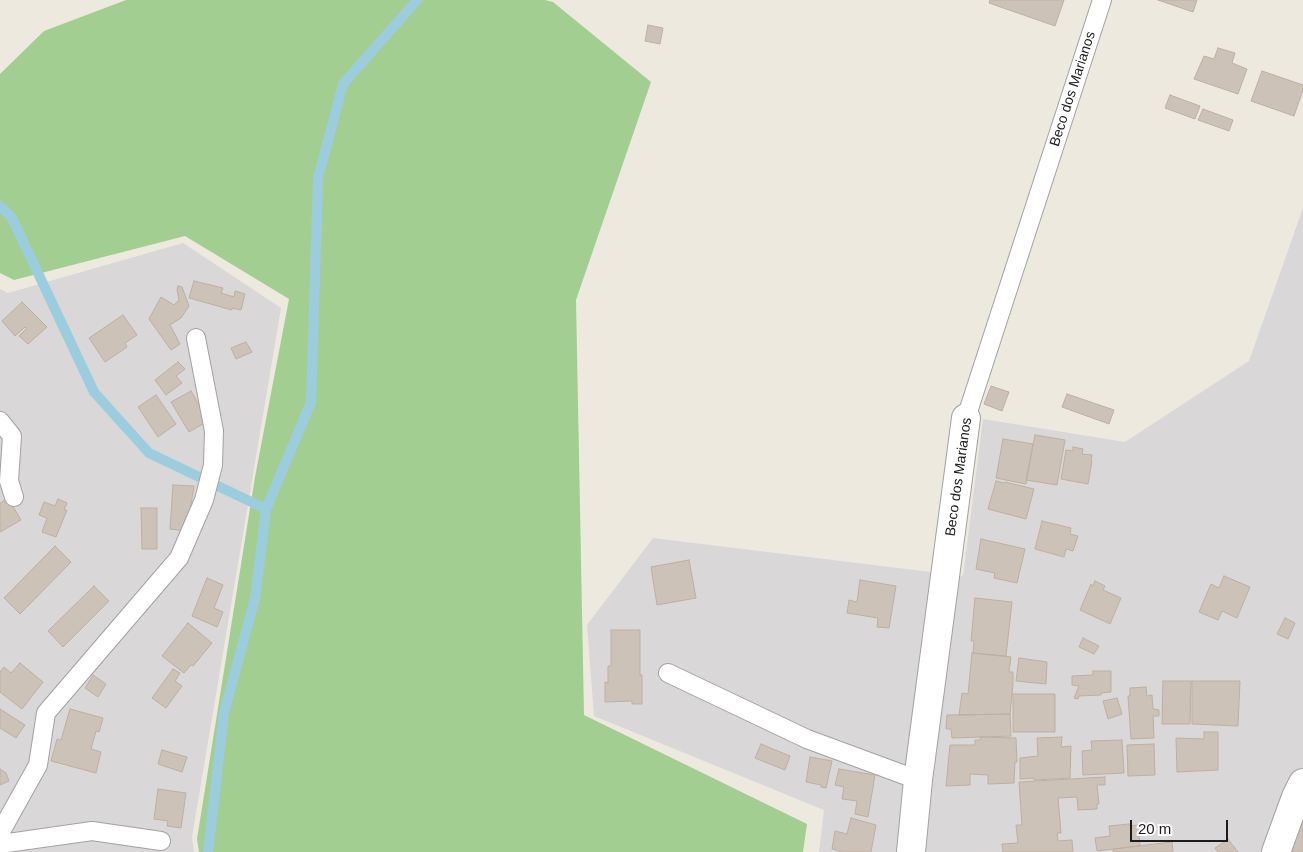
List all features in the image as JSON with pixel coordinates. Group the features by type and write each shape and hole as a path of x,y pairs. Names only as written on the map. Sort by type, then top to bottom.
{"street":[{"name":"Beco dos Marianos","path":"911,852 918,780 966,418"},
{"path":"1276,852 1303,783"}],"lane":[{"name":"Beco dos Marianos","path":"966,418 1102,0"},
{"path":"0,833 38,765 46,713 179,558 204,500 213,465 214,431 196,338"},
{"path":"0,421 12,436 10,481 14,497"},
{"path":"668,673 807,739 918,780"},
{"path":"0,844 92,831 161,841"}],"shaded area":[{"path":"1303,208 1303,852 819,852 824,810 594,716 587,625 653,538 963,576 983,419 1125,442 1249,361"},
{"path":"183,243 281,308 192,837 194,852 0,852 0,289 8,293"}],"green space":[{"path":"126,0 545,0 553,2 651,82 576,300 584,715 807,824 803,852 199,852 197,839 255,477 289,299 185,236 14,280 0,273 0,74 44,31"}],"building":[{"path":"990,0 1064,0 1055,26 989,3"},
{"path":"1158,0 1197,0 1193,12"},
{"path":"648,25 663,28 660,44 645,41"},
{"path":"1218,48 1235,53 1232,63 1247,69 1238,94 1194,79 1204,56 1214,59"},
{"path":"1262,71 1303,85 1294,116 1251,101"},
{"path":"1170,95 1200,106 1195,119 1165,108"},
{"path":"1203,109 1233,120 1229,131 1198,120"},
{"path":"194,281 223,288 221,293 234,297 235,291 245,294 241,310 232,308 232,310 189,298"},
{"path":"178,286 182,287 189,306 181,318 170,325 180,344 171,350 149,319 161,297 174,305 179,300"},
{"path":"22,302 47,327 28,344 19,336 27,328 25,327 15,336 2,321"},
{"path":"123,315 137,335 125,343 127,347 105,362 89,338"},
{"path":"246,342 252,352 236,359 231,348"},
{"path":"178,362 185,369 176,376 182,383 166,395 155,380"},
{"path":"991,386 1009,392 1002,411 984,404"},
{"path":"191,391 208,421 189,432 171,402"},
{"path":"1067,394 1114,410 1109,424 1062,407"},
{"path":"156,395 176,424 158,437 138,407"},
{"path":"1035,435 1065,440 1057,485 1026,480"},
{"path":"1003,439 1033,444 1026,484 996,478"},
{"path":"1073,447 1083,449 1082,454 1092,455 1088,484 1061,479 1066,450 1073,451"},
{"path":"996,481 1034,489 1026,519 988,509"},
{"path":"173,485 194,486 187,531 170,529"},
{"path":"8,498 21,520 0,532 0,503"},
{"path":"58,499 67,503 64,510 67,510 56,537 42,532 47,518 39,515 44,502 55,506"},
{"path":"141,508 157,508 157,549 142,549"},
{"path":"1042,521 1071,528 1070,534 1078,536 1073,551 1066,549 1064,557 1035,549"},
{"path":"981,539 1025,549 1017,583 994,578 995,573 976,569"},
{"path":"55,546 71,562 20,614 4,598"},
{"path":"689,560 696,598 657,605 651,567"},
{"path":"1224,576 1250,587 1237,618 1222,611 1218,620 1199,612 1211,584 1219,588"},
{"path":"207,578 223,585 214,608 223,612 217,627 192,616"},
{"path":"860,580 896,586 889,628 877,627 878,618 847,613 849,600 857,602"},
{"path":"1095,581 1105,586 1103,590 1121,598 1110,624 1080,610 1091,584 1093,586"},
{"path":"94,586 109,601 63,647 48,631"},
{"path":"975,598 1012,602 1006,656 973,653 974,641 971,641"},
{"path":"1285,618 1295,623 1288,639 1277,634"},
{"path":"188,623 212,643 193,666 191,665 184,673 162,656"},
{"path":"611,630 640,630 642,704 632,704 632,701 605,702 605,682 608,683 608,666 611,666"},
{"path":"1083,638 1099,646 1094,654 1079,647"},
{"path":"972,653 1011,657 1009,672 1013,672 1013,684 1010,714 959,715 962,693 968,694"},
{"path":"1019,658 1047,662 1046,684 1016,681"},
{"path":"20,663 43,682 22,709 0,692 0,672 4,667 11,673"},
{"path":"173,669 180,673 175,681 182,686 166,708 152,698"},
{"path":"1093,671 1111,671 1111,692 1101,693 1101,695 1079,696 1078,699 1074,698 1079,686 1072,685 1072,676 1093,675"},
{"path":"93,675 106,684 98,697 85,688"},
{"path":"1163,681 1191,681 1190,724 1162,724"},
{"path":"1192,681 1240,681 1238,726 1192,724"},
{"path":"1146,687 1147,696 1152,695 1153,709 1159,710 1159,716 1153,716 1154,738 1131,739 1128,696 1130,696 1130,688"},
{"path":"1013,694 1055,694 1055,732 1013,732"},
{"path":"1117,698 1122,714 1108,719 1103,701"},
{"path":"0,709 25,725 16,738 0,728"},
{"path":"70,709 103,718 99,732 96,731 91,749 101,752 96,773 51,761 57,739 61,740"},
{"path":"1010,714 1011,736 952,738 951,729 946,729 947,715"},
{"path":"1204,732 1218,732 1218,770 1177,772 1176,738 1204,739"},
{"path":"981,737 1016,738 1017,762 1015,762 1014,783 988,784 988,775 970,774 970,785 946,786 950,745 975,745 975,740 980,740"},
{"path":"1062,737 1061,747 1071,746 1070,778 1020,779 1020,758 1038,756 1037,738"},
{"path":"1122,740 1124,773 1083,775 1082,751 1092,750 1091,741"},
{"path":"761,744 790,756 785,770 755,758"},
{"path":"1154,744 1155,775 1128,776 1127,745"},
{"path":"162,750 187,757 182,772 158,764"},
{"path":"810,757 832,761 826,788 806,782"},
{"path":"0,769 6,773 9,781 0,785"},
{"path":"839,769 875,775 868,817 855,814 857,801 842,799 844,787 835,785"},
{"path":"1105,777 1105,785 1097,785 1099,804 1097,804 1097,809 1078,810 1077,797 1058,798 1061,833 1057,833 1058,841 1072,840 1073,852 1003,852 1002,844 1018,843 1016,825 1022,825 1019,782"},
{"path":"158,789 186,793 181,828 167,826 168,821 154,819"},
{"path":"851,818 876,825 871,852 843,852 832,849 835,831 847,834"},
{"path":"1303,821 1303,852 1293,852 1289,850"},
{"path":"1129,824 1129,826 1138,825 1140,846 1097,851 1095,838 1110,836 1109,826"},
{"path":"1228,839 1238,852 1218,852 1215,848"},
{"path":"1172,842 1173,852 1113,852 1113,849"}],"waterway":[{"path":"208,852 224,713 255,598 266,509 311,402 318,178 343,84 417,0"},
{"path":"0,206 12,218 94,392 149,453 266,509"}]}
